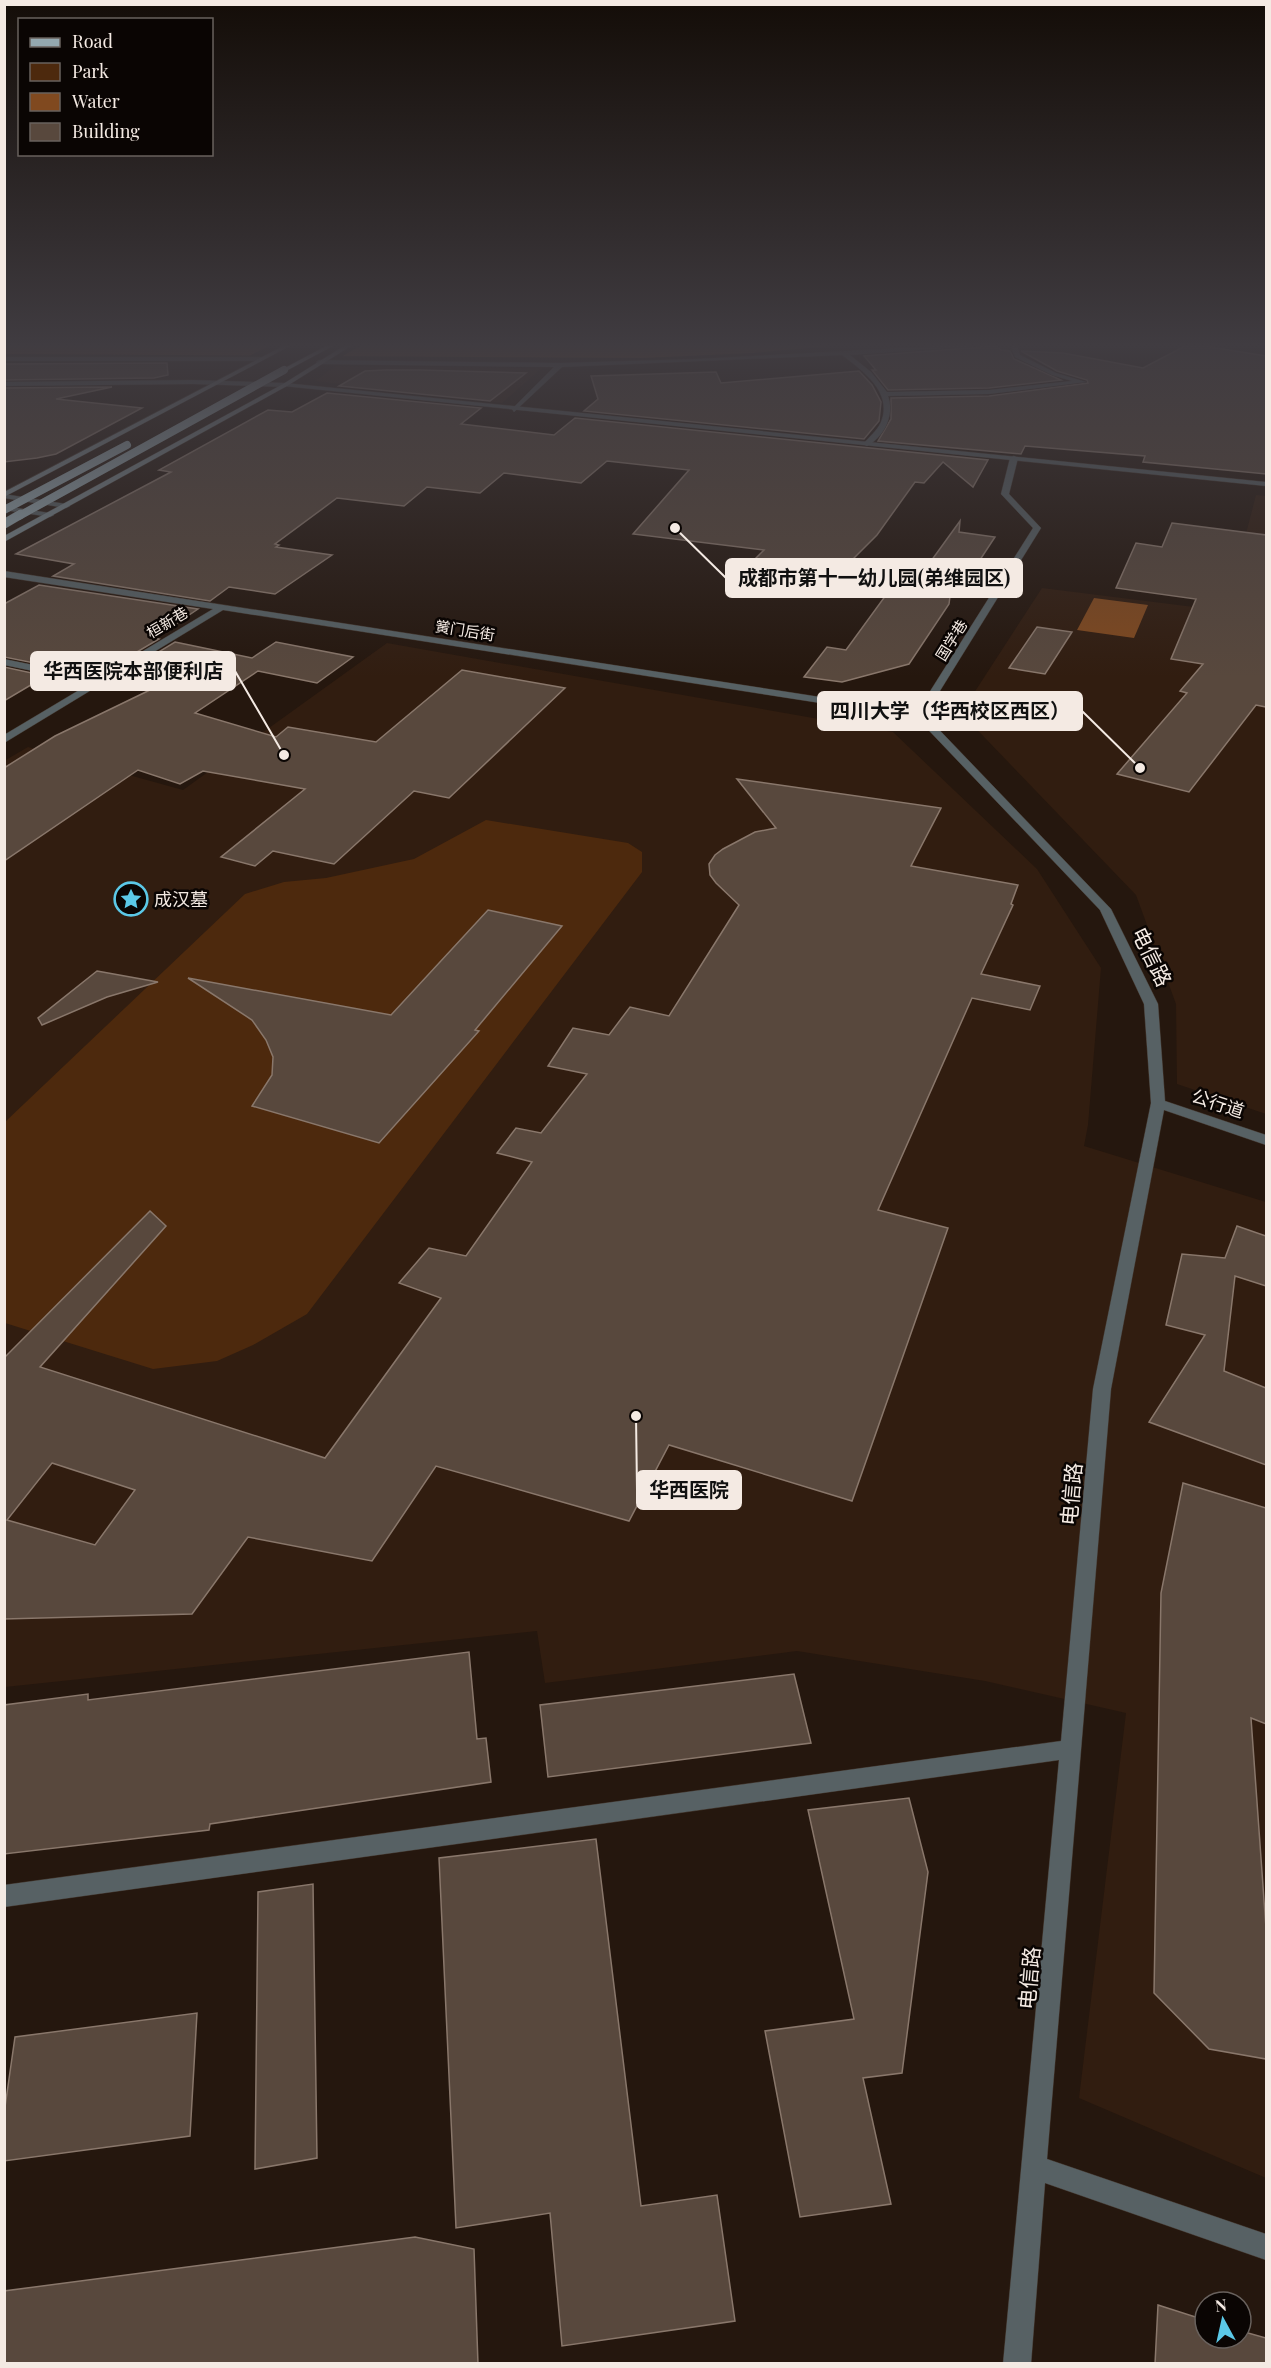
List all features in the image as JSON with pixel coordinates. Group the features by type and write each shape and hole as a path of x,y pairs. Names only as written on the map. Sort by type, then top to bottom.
{"main road":[{"path":"4,496 79,457"},
{"path":"4,509 104,457"},
{"path":"4,524 128,457"},
{"path":"4,540 156,457"}],"street":[{"path":"998,457 1266,484"},
{"name":"国学巷","path":"920,715 1037,528 1005,494 1014,458"},
{"path":"4,496 66,506"},
{"path":"4,509 50,515"},
{"name":"黉门后街","path":"4,574 920,715"},
{"name":"桓新巷","path":"4,740 222,607"},
{"path":"4,662 98,681"},
{"name":"电信路","path":"920,715 1105,909 1151,1004 1158,1103 1102,1389 1017,2364"},
{"name":"公行道","path":"1158,1103 1266,1140"},
{"path":"4,1896 1070,1749"},
{"path":"1034,2167 1266,2247"}],"shaded area":[{"path":"1256,495 1266,496 1266,1114 1177,1084 1176,1004 1136,895 961,713 1042,588 1226,611"},
{"path":"387,643 893,732 1037,869 1101,968 1088,1125 1084,1146 1266,1202 1266,2178 1079,2098 1126,1713 985,1681 797,1651 545,1683 537,1631 5,1687 4,761 28,747 183,790"}],"green space":[{"path":"486,820 628,843 642,852 642,872 307,1314 253,1345 217,1361 153,1369 5,1323 5,1122 245,894 284,882 326,878 414,859"}],"water":[{"path":"1094,598 1148,605 1134,638 1077,630"}],"building":[{"path":"4,457 44,457 37,458 4,462"},
{"path":"184,457 954,457 988,460 973,487 943,462 924,483 915,482 877,535 829,583 744,570 764,550 633,534 689,470 607,461 581,483 504,473 480,493 427,487 404,506 337,498 275,544 279,545 276,547 332,555 275,594 229,587 210,601 53,576 74,564 16,554 171,472 159,470"},
{"path":"1145,457 1266,457 1266,474 1143,462"},
{"path":"960,521 959,532 995,537 974,569 954,566 949,604 909,664 842,682 804,677 827,647 846,650 894,584 913,586"},
{"path":"1172,523 1266,535 1266,707 1256,705 1189,792 1117,774 1187,693 1180,691 1203,664 1171,659 1196,599 1116,588 1136,543 1162,547"},
{"path":"39,585 198,609 155,638 159,639 120,662 80,655 59,668 4,657 4,604"},
{"path":"1037,627 1072,632 1045,674 1009,668"},
{"path":"175,642 252,658 276,642 353,657 317,683 258,671 195,713 276,737 288,727 376,742 462,670 565,688 449,798 414,791 334,864 273,851 255,866 221,857 305,789 203,771 180,784 138,770 4,861 4,768 55,736 185,673 137,665"},
{"path":"4,667 46,676 4,701"},
{"path":"737,779 941,808 911,866 1018,885 1011,904 1013,905 981,974 1040,986 1030,1010 972,998 878,1210 948,1228 852,1501 669,1445 629,1521 436,1466 372,1561 248,1537 192,1614 4,1619 4,1358 150,1211 166,1226 40,1367 325,1458 441,1298 399,1283 429,1248 466,1256 532,1162 497,1153 516,1128 541,1133 587,1074 548,1066 573,1028 609,1035 630,1007 669,1016 739,905 710,875 709,864 723,849 755,832 776,828","holes":["52,1463 135,1490 95,1545 7,1520"]},
{"path":"488,910 562,926 475,1030 479,1031 379,1143 252,1106 272,1075 273,1057 266,1040 252,1020 188,978 391,1015"},
{"path":"97,971 158,982 107,997 42,1025 38,1018"},
{"path":"1237,1226 1266,1236 1266,1286 1235,1276 1224,1371 1266,1388 1266,1465 1149,1422 1205,1335 1166,1325 1182,1254 1225,1258"},
{"path":"1183,1483 1266,1508 1266,1724 1251,1718 1266,1928 1266,2059 1209,2049 1154,1993 1161,1593"},
{"path":"469,1652 477,1739 486,1738 491,1782 210,1824 209,1830 4,1854 4,1705 88,1694 88,1700"},
{"path":"794,1674 811,1743 548,1777 540,1705"},
{"path":"909,1798 928,1872 902,2073 863,2078 891,2204 800,2217 765,2031 854,2019 808,1810"},
{"path":"596,1839 641,2206 717,2195 735,2321 562,2346 550,2213 456,2228 439,1858"},
{"path":"313,1884 317,2158 255,2169 258,1892"},
{"path":"197,2013 190,2136 4,2161 4,2114 15,2037"},
{"path":"415,2237 474,2249 478,2364 4,2364 4,2291"},
{"path":"1158,2305 1193,2316 1193,2350 1253,2350 1253,2334 1266,2338 1266,2364 1155,2364"}],"place":[{"name":"成都市第十一幼儿园(弟维园区)","path":"675,528"},
{"name":"华西医院本部便利店","path":"284,755"},
{"name":"四川大学（华西校区西区）","path":"1140,768"},
{"name":"成汉墓","path":"131,899"},
{"name":"华西医院","path":"636,1416"}]}
